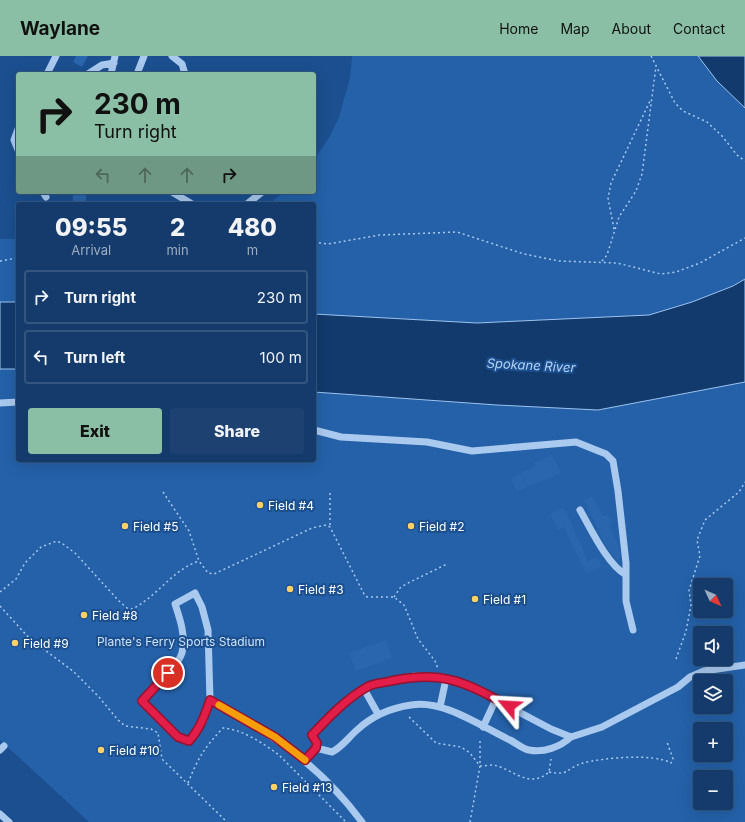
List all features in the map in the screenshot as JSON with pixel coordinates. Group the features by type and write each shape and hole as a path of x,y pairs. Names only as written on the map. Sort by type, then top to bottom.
{"street":[{"path":"48,72 56,56"},
{"path":"138,72 144,56"},
{"path":"172,57 182,64 184,72"},
{"path":"91,72 114,59"},
{"path":"111,72 114,59"},
{"path":"16,134 14,140 16,145"},
{"path":"175,194 189,202"},
{"path":"250,202 260,194"},
{"path":"0,403 16,402"},
{"path":"316,431 341,437 427,442 472,451 576,442 606,454 614,461 620,506 626,575 626,601 633,630"},
{"path":"580,510 606,553 620,572 626,575"},
{"path":"195,594 202,607 208,630 210,700 204,720 189,741 178,737 142,701 168,673 182,653 182,624 174,604 195,594"},
{"path":"316,748 332,752 339,748 357,730 378,714 412,704 440,707 529,750 548,750 563,745 571,737 602,727 678,687 690,677 704,671 745,665"},
{"path":"305,760 316,748 317,743 312,735 347,701 368,686 414,676 446,678 468,685 551,729 571,737"},
{"path":"440,707 446,678"},
{"path":"364,690 378,714"},
{"path":"483,727 496,699"},
{"path":"210,700 275,737 305,760 340,795 362,822"},
{"path":"0,814 9,822"}],"path":[{"path":"651,56 676,103 683,112 707,122 722,136 737,155 745,161"},
{"path":"602,261 610,249 614,229 619,217 636,191 642,174 656,66"},
{"path":"614,229 608,198 611,183 651,99"},
{"path":"316,242 328,244 380,235 457,232 524,254 559,261 602,261 617,263 661,274 676,272 700,263 745,238"},
{"path":"0,261 16,258"},
{"path":"676,660 686,631 691,604 689,590 700,556 698,540 705,520 739,492 745,482"},
{"path":"163,492 189,531 199,561 208,573 214,574 312,528 326,525 330,527"},
{"path":"330,493 330,527 364,594 367,597 394,597 404,606 418,639 438,667 437,677"},
{"path":"0,592 16,579 25,563 40,547 57,541 75,553 119,601 127,608 132,609 154,593 187,565 199,561"},
{"path":"394,597 400,588 406,584 447,564"},
{"path":"0,606 30,639 73,671 125,726 151,729 158,733 162,759 227,822"},
{"path":"410,717 436,743 461,747 470,753 480,766"},
{"path":"188,784 197,759 205,747 223,728 228,728 238,731 269,747 279,755 346,822"},
{"path":"470,822 480,766 480,738"},
{"path":"480,766 493,765 527,778 538,779 549,772 560,774 581,764 619,757 666,760 671,763 673,759 667,742"},
{"path":"549,772 551,759"}],"green space":[{"path":"352,56 698,56 717,81 745,108 745,279 733,286 692,302 649,315 477,323 316,314 316,202 272,202 282,194 316,194 316,157 330,136 339,117 350,78"},
{"path":"0,239 16,239 16,302 0,302"},
{"name":"Plante's Ferry Sports Stadium","path":"0,369 16,369 16,462 316,462 316,392 497,405 598,410 745,382 745,822 89,822 0,740"}],"water":[{"path":"698,56 745,56 745,108 717,81"},
{"name":"Spokane River","path":"745,279 745,382 598,410 497,405 316,392 316,314 477,323 649,315 692,302 733,286"},
{"path":"0,302 16,302 16,369 0,369"}],"building":[{"path":"76,56 88,56 82,67 73,62"},
{"path":"73,194 86,194 86,202 73,202"},
{"path":"552,455 561,473 517,491 511,479 536,466 534,463"},
{"path":"593,496 603,516 607,514 612,523 609,525 620,551 620,559 617,560 605,544 584,500"},
{"path":"564,507 588,561 597,557 602,566 586,574 564,527 558,530 550,514"},
{"path":"386,640 392,658 356,671 349,653"}],"slow traffic":[{"path":"219,705 255,724 305,760"}],"place":[{"name":"Field #4","path":"260,505"},
{"name":"Field #5","path":"125,526"},
{"name":"Field #2","path":"411,526"},
{"name":"Field #3","path":"290,589"},
{"name":"Field #1","path":"475,599"},
{"name":"Field #8","path":"84,615"},
{"name":"Field #9","path":"15,643"},
{"name":"Field #10","path":"101,750"},
{"name":"Field #13","path":"274,787"}],"route":[{"path":"168,673 142,701 178,737 189,741 204,720 210,700 255,724 305,760 316,748 317,743 312,735 347,701 368,686 414,676 442,677 468,685 509,706"}]}
